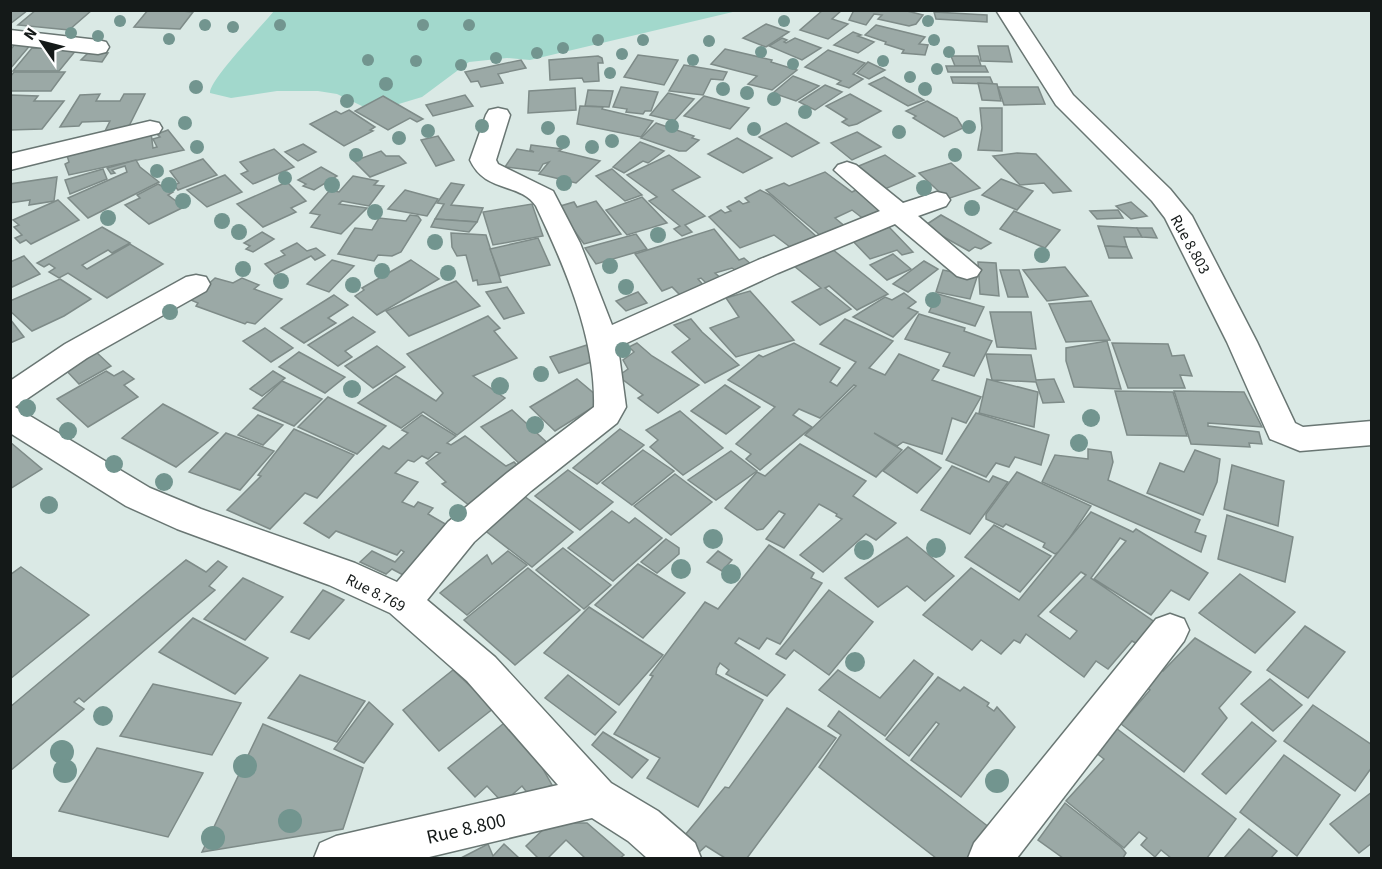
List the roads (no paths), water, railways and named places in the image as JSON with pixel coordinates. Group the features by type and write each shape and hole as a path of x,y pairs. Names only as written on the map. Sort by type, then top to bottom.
{"street":[{"name":"Rue 8.803","path":"1006,10 1064,100 1161,195 1178,216 1237,332 1282,431 1300,439 1371,433"},
{"path":"10,37 98,47"},
{"path":"403,602 462,532 519,482 606,415 611,398 602,342 551,205 532,188 492,173 485,167 483,160 498,115"},
{"path":"10,162 150,128"},
{"path":"847,170 967,270"},
{"path":"602,342 790,257 899,212 937,200"},
{"path":"10,397 76,351 196,284"},
{"name":"Rue 8.769","path":"10,417 138,497 189,519 342,574 403,602 481,669 596,796 643,826 679,858"},
{"path":"990,858 1170,630"},
{"name":"Rue 8.800","path":"336,858 596,796"}]}
